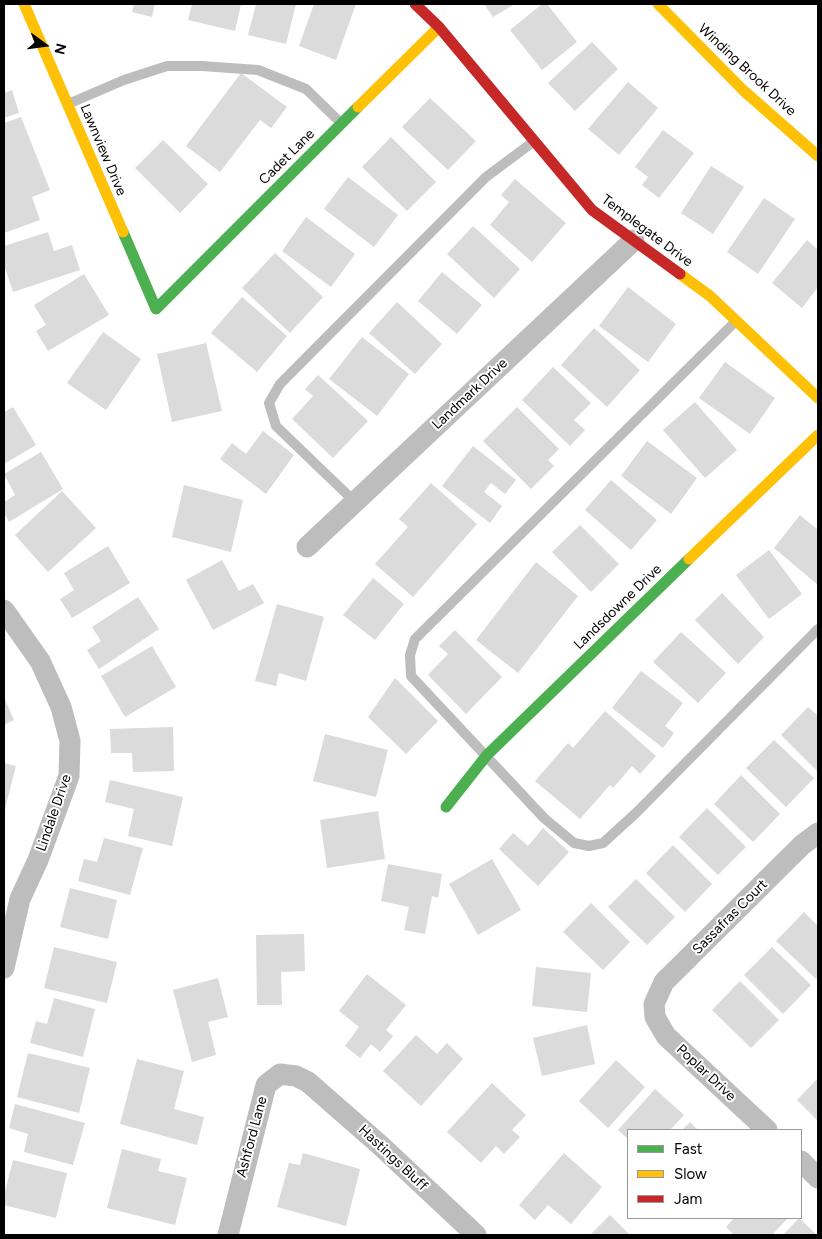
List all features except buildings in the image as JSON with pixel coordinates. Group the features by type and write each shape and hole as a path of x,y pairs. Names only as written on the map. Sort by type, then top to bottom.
{"street":[{"name":"Lawnview Drive","path":"24,4 156,309"},
{"name":"Templegate Drive","path":"415,4 439,27 533,142 592,210 710,296 818,398"},
{"name":"Winding Brook Drive","path":"658,4 744,91 818,156"},
{"name":"Cadet Lane","path":"156,309 439,27"},
{"name":"Landmark Drive","path":"307,547 634,240"},
{"name":"Landsdowne Drive","path":"446,807 487,755 818,435"},
{"name":"Lindale Drive","path":"4,610 40,660 61,707 70,742 68,776 38,860 20,899 4,968"},
{"name":"Sassafras Court","path":"654,1010 658,992 664,982 802,845 818,833"},
{"name":"Poplar Drive","path":"654,1010 657,1024 666,1036 766,1129"},
{"name":"Ashford Lane","path":"228,1235 266,1085 280,1074 296,1076 308,1082"},
{"name":"Hastings Bluff","path":"308,1082 380,1145 476,1235"},
{"path":"802,1163 818,1178"}],"lane":[{"path":"67,105 124,80 167,66 211,66 258,70 306,89 342,124"},
{"path":"355,502 276,426 269,403 280,384 486,177 533,142"},
{"path":"736,321 415,638 410,655 411,676 544,818 574,843 588,846 603,843 636,813 818,629"}],"traffic: fast":[{"path":"123,232 156,309 358,107"},
{"path":"446,807 487,755 689,559"}],"traffic: slow":[{"path":"24,4 123,232"},
{"path":"658,4 744,91 818,156"},
{"path":"358,107 439,27"},
{"path":"680,274 710,296 818,398"},
{"path":"689,559 818,435"}],"traffic: jam":[{"path":"415,4 439,27 592,210 680,274"}]}
